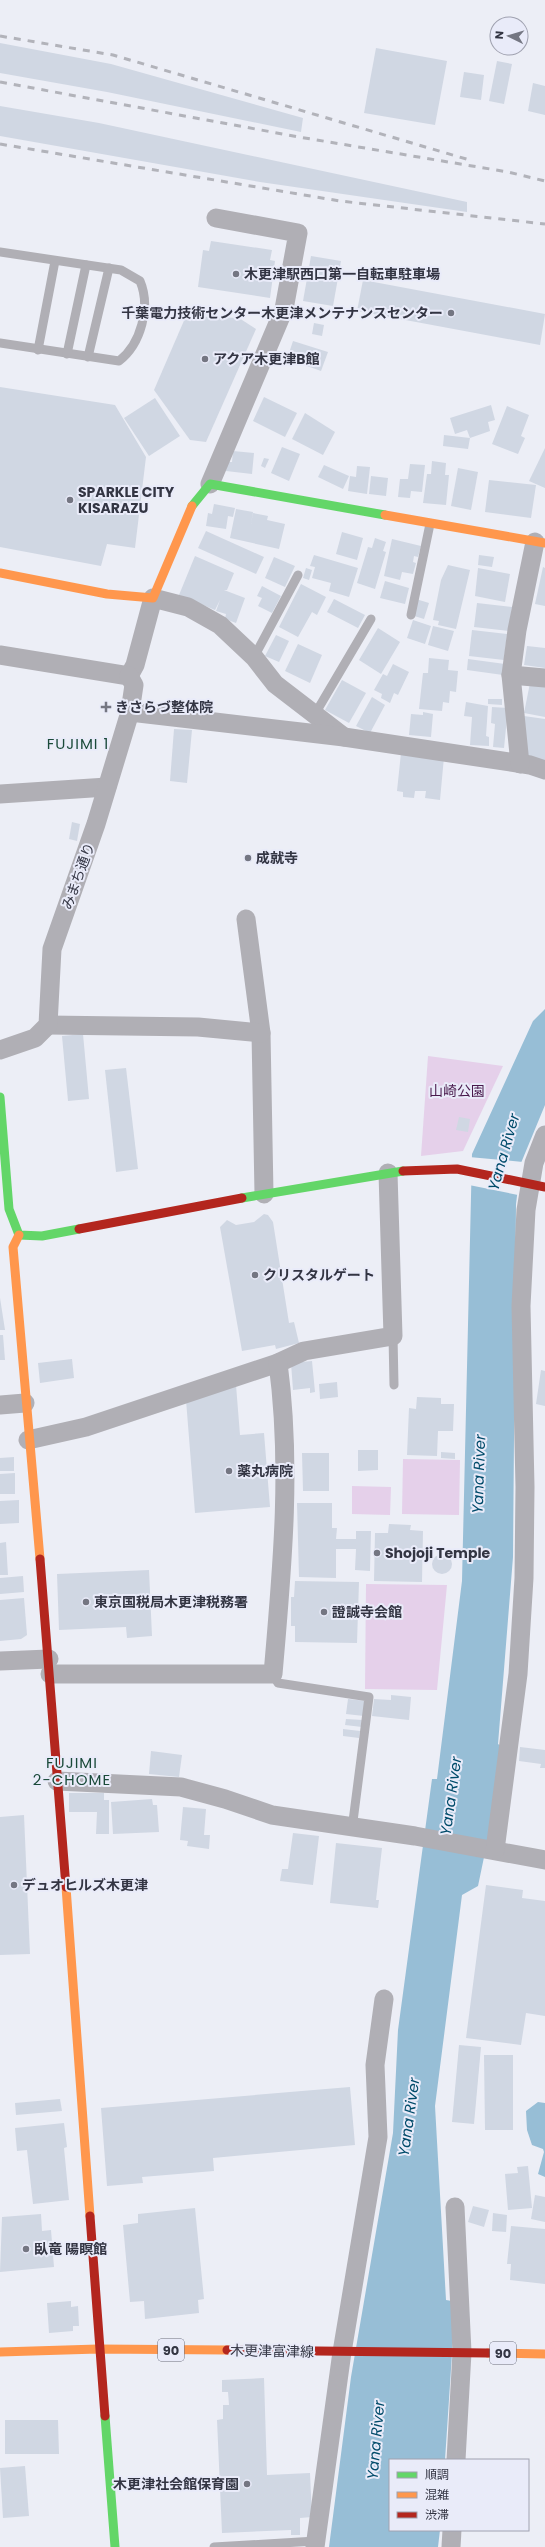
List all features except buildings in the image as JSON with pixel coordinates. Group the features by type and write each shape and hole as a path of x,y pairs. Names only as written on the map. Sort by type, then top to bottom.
{"street":[{"path":"0,655 128,676 135,665 153,598 188,511 210,484 284,309 298,233 216,218"},
{"path":"210,484 430,524 540,542 517,630 511,675 520,764"},
{"path":"0,573 107,594 153,598 188,607 220,625 254,657 275,684 344,737"},
{"path":"511,675 545,678"},
{"name":"みまち通り","path":"48,1026 52,949 96,824 130,712 134,685 128,676"},
{"path":"130,712 344,737 520,764 545,770"},
{"path":"0,794 106,787"},
{"path":"246,919 261,1033 264,1194"},
{"path":"0,1050 35,1038 48,1026 198,1027 261,1033"},
{"path":"0,1097 24,1403 49,1667 98,2350 115,2547"},
{"path":"492,1850 518,1674 524,1578 525,1487 521,1306 533,1184 545,1135"},
{"path":"11,1243 264,1194 409,1170 457,1169 533,1184"},
{"path":"28,1440 86,1427 278,1363 304,1351 393,1336 388,1173"},
{"path":"0,1661 49,1667 274,1674 283,1560 286,1474 278,1363"},
{"path":"0,1405 24,1403"},
{"path":"57,1781 181,1787 272,1815 352,1829 415,1836 492,1850 515,1856 545,1860"},
{"path":"315,2544 342,2352 378,2137 375,2065 384,1999"},
{"path":"455,2208 462,2352 456,2459"},
{"name":"木更津富津線","path":"0,2352 98,2350 462,2352 545,2354"},
{"path":"451,2547 452,2531"}],"lane":[{"path":"0,252 121,270 140,281 145,294 144,315 131,352 119,362 0,343"},
{"path":"38,350 55,261"},
{"path":"67,354 86,265"},
{"path":"88,357 109,268"},
{"path":"411,615 430,524"},
{"path":"254,657 298,575"},
{"path":"315,714 371,620"},
{"path":"393,1336 394,1385"},
{"path":"274,1674 278,1682 369,1697 352,1829"},
{"path":"214,2547 315,2544"}],"green space":[{"name":"山崎公園","path":"428,1056 503,1066 463,1151 421,1156"},
{"path":"403,1459 460,1460 459,1515 402,1514"},
{"path":"352,1486 391,1487 390,1515 352,1514"},
{"path":"366,1584 447,1585 437,1690 365,1689"}],"water":[{"name":"Yana River","path":"545,1009 545,1105 521,1163 516,1204 513,1557 498,1744 501,1746 488,1838 478,1886 462,1895 435,2106 446,2300 452,2301 454,2323 445,2459 389,2459 389,2531 440,2531 438,2547 329,2547 351,2377 393,2133 398,2030 432,1779 437,1779 462,1581 472,1154 533,1021"},
{"path":"538,2102 545,2103 545,2177 538,2174 544,2152 543,2149 532,2145 527,2130 526,2111"}],"pier":[{"path":"469,1157 523,1162 518,1195 469,1185"}],"railway":[{"path":"0,36 113,55 473,161"},
{"path":"0,82 299,137 508,172 545,181"},
{"path":"0,144 340,201 545,224"}],"traffic: fast":[{"path":"192,506 210,484 385,515"},
{"path":"0,1097 9,1209 19,1235 42,1236 79,1229"},
{"path":"242,1198 403,1171"},
{"path":"105,2416 115,2547"}],"traffic: slow":[{"path":"0,573 107,594 153,598 192,506"},
{"path":"385,515 545,543"},
{"path":"19,1235 13,1247 40,1559"},
{"path":"66,1887 90,2216"},
{"path":"0,2352 98,2349 227,2350"},
{"path":"488,2353 545,2354"}],"traffic: jam":[{"path":"403,1171 457,1169 545,1187"},
{"path":"79,1229 242,1198"},
{"path":"40,1559 66,1887"},
{"path":"90,2216 105,2416"},
{"path":"227,2350 488,2353"}],"place":[{"name":"木更津駅西口第一自転車駐車場","path":"236,274"},
{"name":"千葉電力技術センター木更津メンテナンスセンター","path":"451,313"},
{"name":"アクア木更津B館","path":"205,359"},
{"name":"SPARKLE CITY KISARAZU","path":"70,500"},
{"name":"きさらづ整体院","path":"106,707"},
{"name":"成就寺","path":"248,858"},
{"name":"クリスタルゲート","path":"255,1275"},
{"name":"薬丸病院","path":"229,1471"},
{"name":"Shojoji Temple","path":"377,1553"},
{"name":"東京国税局木更津税務署","path":"86,1602"},
{"name":"證誠寺会館","path":"324,1612"},
{"name":"デュオヒルズ木更津","path":"14,1885"},
{"name":"臥竜 陽瞑館","path":"26,2249"},
{"name":"木更津社会館保育園","path":"247,2484"}],"district":[{"name":"FUJIMI 1","path":"78,744"},
{"name":"FUJIMI 2-CHOME","path":"72,1772"}]}
